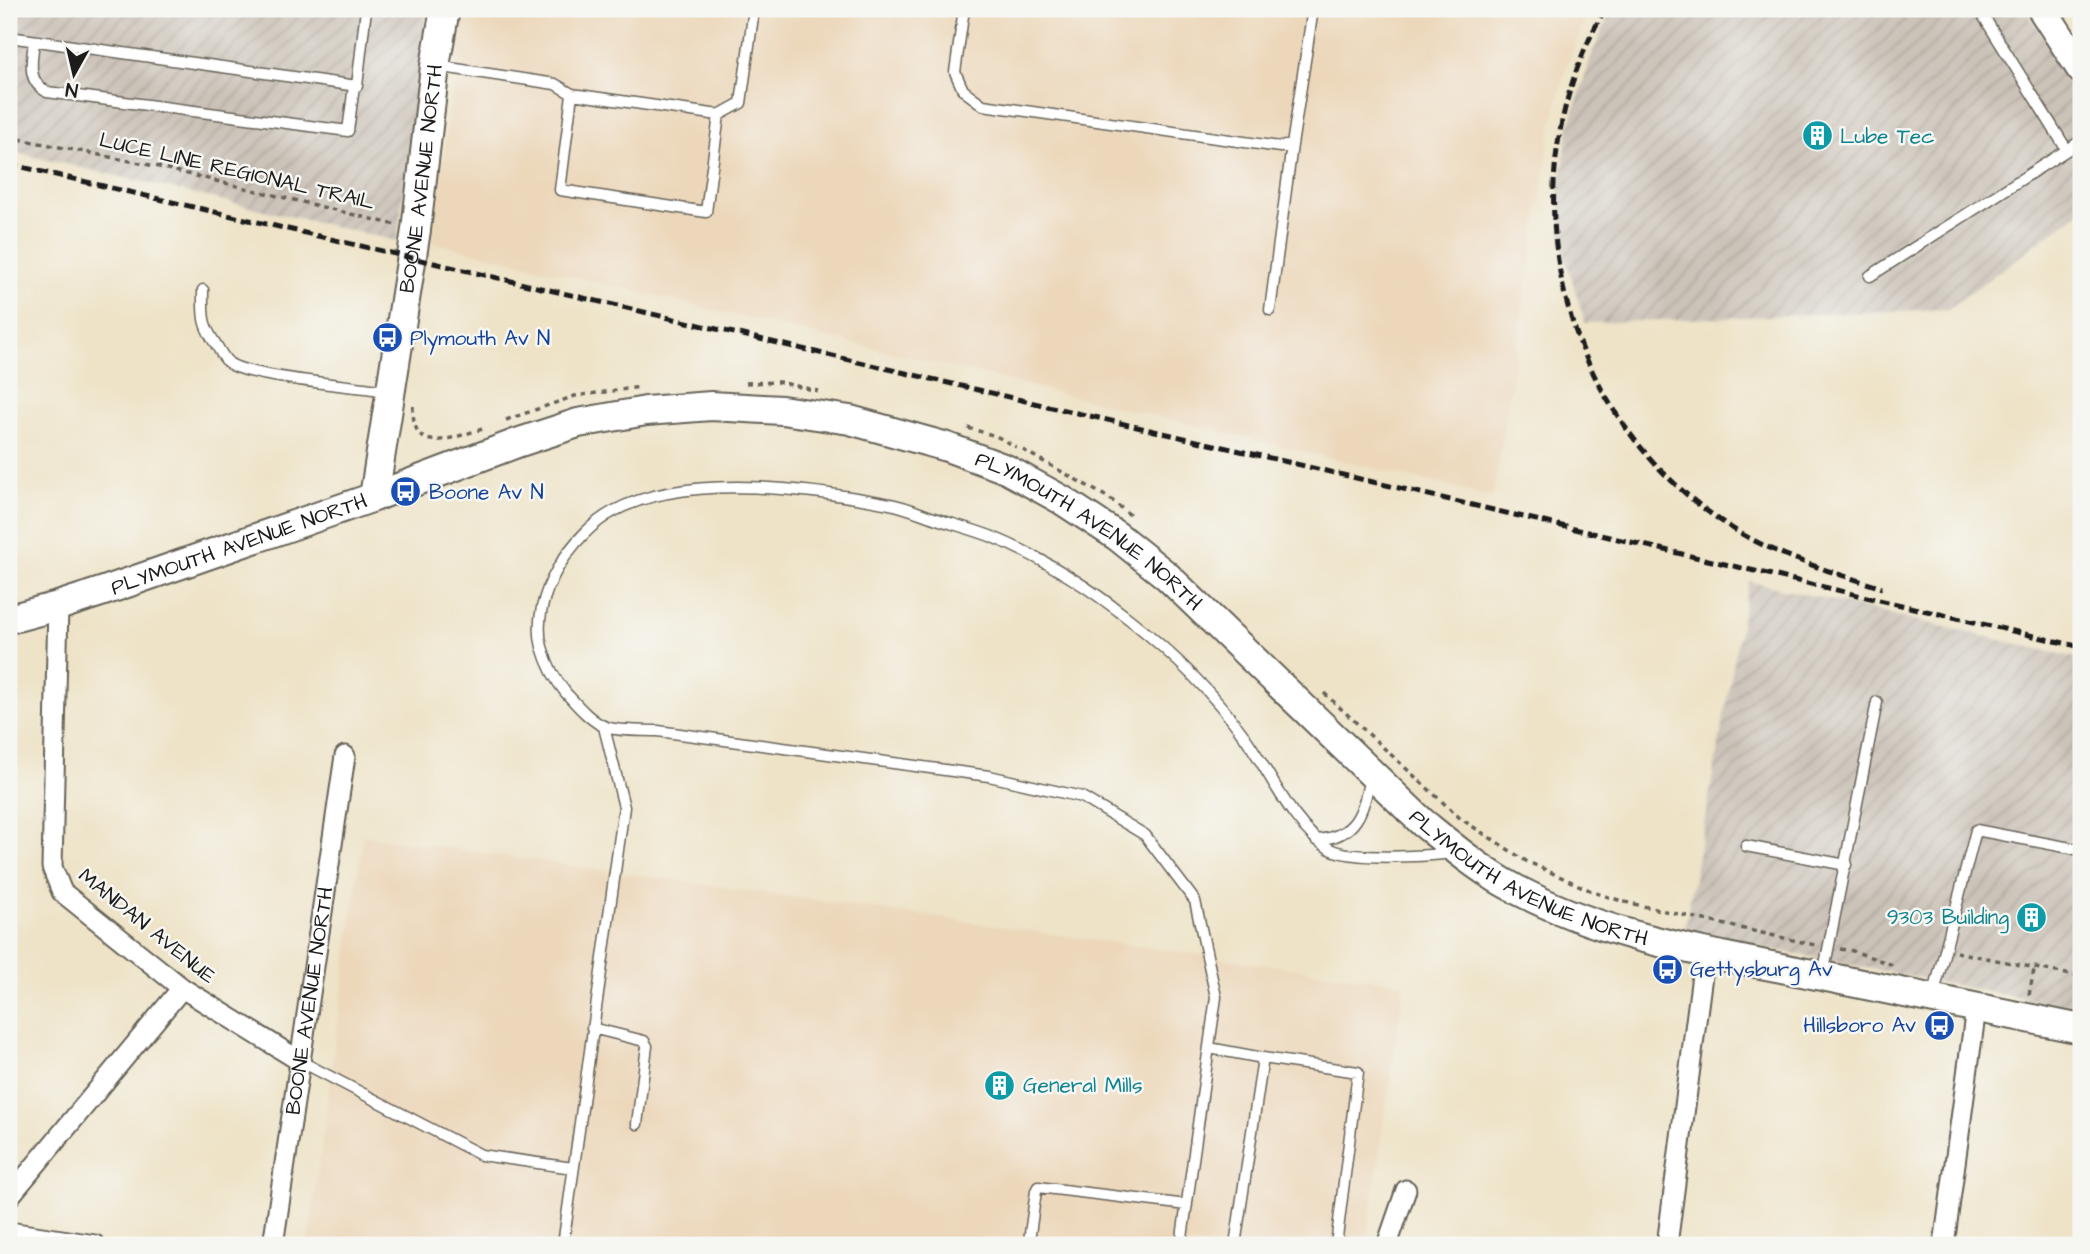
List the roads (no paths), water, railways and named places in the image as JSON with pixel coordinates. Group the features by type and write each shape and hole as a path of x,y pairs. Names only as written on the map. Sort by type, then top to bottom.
{"street":[{"name":"BOONE AVENUE NORTH","path":"374,497 402,396 416,230 435,66 445,9"},
{"path":"2042,9 2081,69"},
{"name":"PLYMOUTH AVENUE NORTH","path":"9,619 58,606 578,423 646,411 711,406 782,410 886,429 1006,469 1062,500 1117,536 1167,576 1422,822 1460,853 1502,881 1597,924 1705,952 2081,1029"},
{"name":"MANDAN AVENUE","path":"58,606 52,867 62,892 182,988 300,1061"},
{"name":"BOONE AVENUE NORTH","path":"274,1245 345,756"},
{"path":"1667,1245 1705,952"},
{"path":"9,1196 182,988"},
{"path":"1944,1245 1976,1008"},
{"path":"1387,1245 1406,1190"},
{"path":"9,1232 95,1245"}],"lane":[{"path":"34,41 31,72 38,88 47,92 348,131 354,86 357,86 366,9"},
{"path":"435,66 555,84 572,94 719,115 741,103 754,9"},
{"path":"964,9 956,72 963,90 983,105 1280,146 1293,145"},
{"path":"1270,310 1313,9"},
{"path":"1979,9 2067,150"},
{"path":"9,37 354,86"},
{"path":"572,94 560,190 706,212 719,115"},
{"path":"1870,275 2081,141"},
{"path":"203,290 205,328 229,363 237,368 402,396"},
{"path":"1181,1245 1216,997 1195,901 1145,835 1082,797 989,776 658,731 604,727 576,705 556,680 541,645 542,606 556,572 577,539 612,512 652,496 702,489 792,489 894,505 991,537 1066,575 1143,630 1205,687 1245,737 1277,790 1316,840 1335,851 1355,855 1427,856 1460,853"},
{"path":"1823,976 1877,702"},
{"path":"562,1245 624,807 604,727"},
{"path":"1316,840 1332,839 1351,826 1363,811 1371,773"},
{"path":"1933,999 1976,830 2081,849"},
{"path":"1746,846 1846,864"},
{"path":"592,1028 644,1041 647,1046 637,1124"},
{"path":"1209,1048 1358,1072 1336,1245"},
{"path":"1235,1245 1263,1058"},
{"path":"300,1061 481,1155 573,1168"},
{"path":"1036,1245 1029,1241 1038,1187 1187,1205"}],"railway":[{"path":"1605,9 1574,78 1557,150 1554,224 1565,295 1589,364 1626,427 1674,483 1735,530 1788,556 1882,588"},
{"path":"9,164 2081,647"}],"place":[{"name":"Lube Tec","path":"1817,136"},
{"name":"Plymouth Av N","path":"387,338"},
{"name":"Boone Av N","path":"406,492"},
{"name":"9303 Building","path":"2032,917"},
{"name":"Gettysburg Av","path":"1667,969"},
{"name":"Hillsboro Av","path":"1939,1025"},
{"name":"General Mills","path":"1000,1085"}]}
